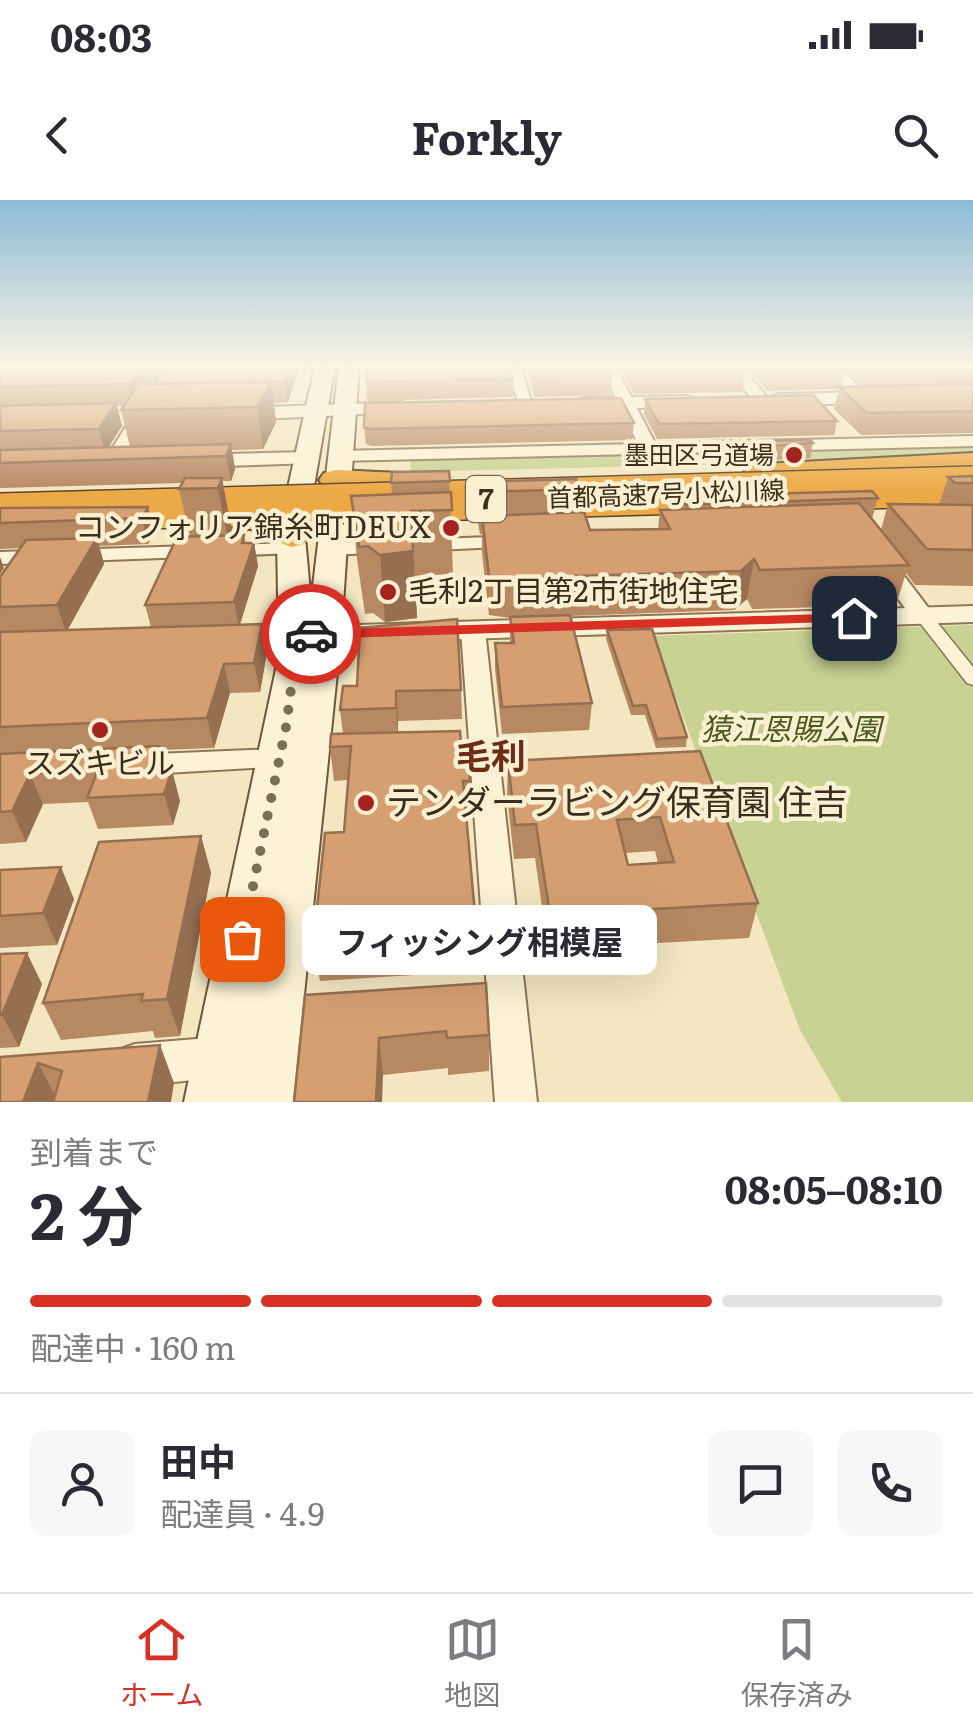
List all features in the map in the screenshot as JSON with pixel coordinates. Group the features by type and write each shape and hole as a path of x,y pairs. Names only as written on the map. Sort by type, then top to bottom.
{"highway":[{"path":"0,523 80,492 269,522 315,501 395,485 973,463"},
{"name":"首都高速7号小松川線","path":"0,503 973,476"},
{"path":"0,496 80,492 315,501 397,510 973,490"},
{"name":"首都高速7号小松川線","path":"0,514 973,490"}],"main road":[{"path":"264,1102 296,1011 311,634 315,408"},
{"path":"315,501 342,411"},
{"path":"217,1079 307,757"}],"street":[{"path":"80,492 112,463 145,408"},
{"path":"212,414 420,408"},
{"path":"629,408 649,449"},
{"path":"822,408 856,444"},
{"path":"112,417 173,416"},
{"path":"0,558 26,558 315,501 649,449 973,441"},
{"path":"112,463 154,462 315,501 534,541"},
{"path":"868,544 973,679"},
{"path":"9,584 26,558"},
{"path":"196,639 973,614"},
{"path":"473,630 468,748 507,998 516,1102"},
{"path":"106,766 307,757"},
{"path":"462,1000 507,998"},
{"path":"96,1066 217,1079"}],"green space":[{"path":"973,446 973,458 410,472 411,459"},
{"name":"猿江恩賜公園","path":"973,625 973,1102 842,1102 800,1030 653,636"}],"building":[{"path":"0,408 113,408 99,429 0,431"},
{"path":"122,408 207,408 121,410"},
{"path":"365,408 626,408 634,423 370,429 364,427"},
{"path":"650,408 825,408 837,421 659,424"},
{"path":"862,408 973,408 973,411 867,413"},
{"path":"769,441 813,443 772,446"},
{"path":"231,444 226,456 0,463 0,450"},
{"path":"449,471 450,481 391,483 392,472"},
{"path":"973,476 973,483 955,483 948,477"},
{"path":"185,478 222,478 218,488 179,489"},
{"path":"576,479 579,489 479,492 478,482"},
{"path":"872,491 878,498 685,505 681,496"},
{"path":"451,492 452,510 411,511 413,551 380,555 368,546 359,547 351,496"},
{"path":"859,503 909,565 760,570 754,559 741,571 489,576 482,516 584,512 590,530 670,529 660,510"},
{"path":"888,504 973,505 973,550 927,549"},
{"path":"148,507 142,518 0,523 0,508"},
{"path":"244,535 242,543 254,543 234,602 145,605 177,537"},
{"path":"97,538 57,605 0,607 0,577 26,540"},
{"path":"570,615 592,703 502,707 495,643 514,643 510,617"},
{"path":"457,619 461,690 396,691 396,708 340,710 343,686 357,686 360,628"},
{"path":"262,624 254,663 224,664 207,718 0,727 0,632"},
{"path":"652,629 687,737 657,739 646,705 633,706 607,630"},
{"path":"460,731 462,758 468,758 470,781 463,781 477,936 313,945 325,833 344,832 351,746 330,747 331,734"},
{"path":"159,746 150,771 172,770 164,794 87,798 98,770 30,774 12,811 0,812 0,754"},
{"path":"700,751 758,903 550,915 536,824 515,825 508,761","holes":["660,817 674,862 628,865 617,820"]},
{"path":"201,836 167,999 141,1001 143,994 43,1003 99,842"},
{"path":"61,867 43,913 0,916 0,870"},
{"path":"27,953 2,1015 0,1015 0,954"},
{"path":"486,983 489,1035 447,1038 446,1031 379,1038 376,1102 294,1102 305,995"},
{"path":"160,1045 148,1102 53,1102 62,1071 38,1063 23,1102 0,1102 0,1057"}],"way so far":[{"path":"242,939 276,759 286,727 298,635 311,634"}],"place":[{"name":"墨田区弓道場","path":"794,455"},
{"name":"コンフォリア錦糸町DEUX","path":"451,528"},
{"name":"毛利2丁目第2市街地住宅","path":"388,592"},
{"name":"スズキビル","path":"100,730"},
{"name":"テンダーラビング保育園 住吉","path":"366,803"},
{"name":"フィッシング相模屋","path":"242,939"}],"district":[{"name":"毛利","path":"491,757"}],"route":[{"path":"311,634 854,618"}]}
